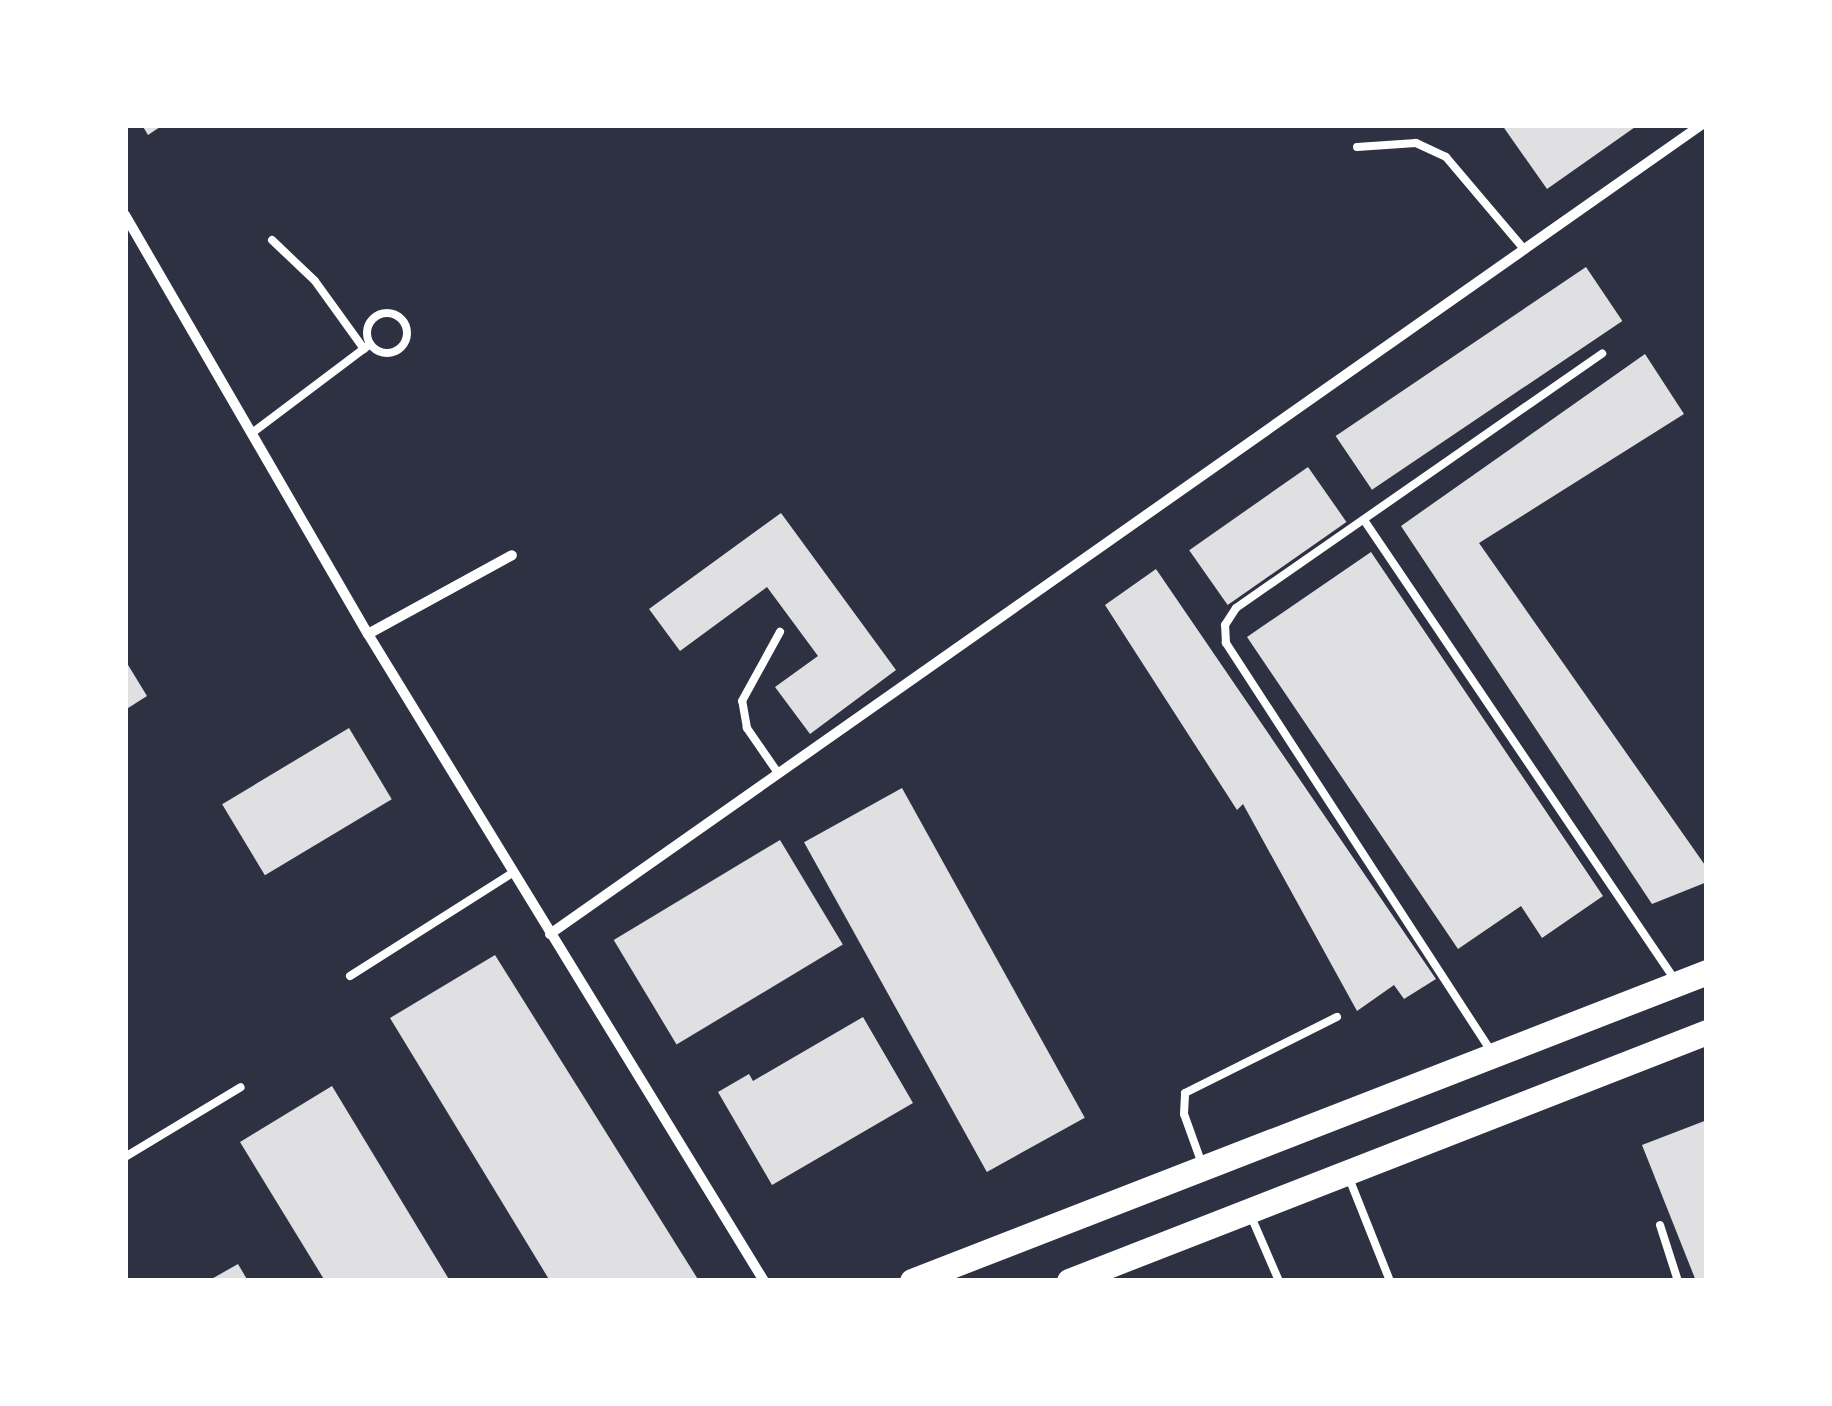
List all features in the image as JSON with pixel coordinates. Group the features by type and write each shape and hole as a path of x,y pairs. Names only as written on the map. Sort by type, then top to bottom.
{"main road":[{"path":"912,1281 1707,972"},
{"path":"1070,1281 1707,1032"}],"street":[{"path":"550,934 1701,125"},
{"path":"125,215 368,634 764,1281"},
{"path":"368,634 512,555"}],"lane":[{"path":"1357,147 1416,143 1446,157 1525,250"},
{"path":"272,240 315,282 367,347 389,353 399,350 406,342 404,322 396,314 376,316 366,334 367,347"},
{"path":"252,434 367,347"},
{"path":"1494,1054 1226,643 1225,625 1236,608 1602,354"},
{"path":"1364,520 1677,984"},
{"path":"778,772 747,728 742,701 780,632"},
{"path":"350,976 512,873"},
{"path":"1202,1166 1184,1114 1185,1094 1337,1017"},
{"path":"125,1157 242,1087"},
{"path":"1346,1171 1390,1281"},
{"path":"1248,1209 1279,1281"},
{"path":"1660,1225 1678,1281"}],"building":[{"path":"142,125 163,125 148,135"},
{"path":"1502,125 1638,125 1547,189"},
{"path":"1586,267 1622,321 1372,490 1336,436"},
{"path":"1645,354 1684,414 1479,543 1707,868 1707,882 1652,904 1401,526"},
{"path":"1308,467 1346,522 1228,605 1189,550"},
{"path":"781,513 896,670 810,734 775,687 818,656 767,587 680,651 649,609"},
{"path":"1371,552 1603,896 1542,938 1521,906 1458,949 1247,637"},
{"path":"1156,569 1436,979 1404,999 1394,985 1357,1011 1243,804 1237,810 1105,605"},
{"path":"125,660 147,696 125,710"},
{"path":"349,728 392,799 265,875 222,804"},
{"path":"902,788 1085,1118 987,1172 804,842"},
{"path":"780,840 843,945 677,1044 614,940"},
{"path":"495,955 699,1281 550,1281 390,1018"},
{"path":"863,1017 913,1103 772,1185 718,1092 749,1074 753,1081"},
{"path":"332,1086 450,1281 325,1281 240,1142"},
{"path":"1707,1120 1707,1281 1696,1281 1642,1145"},
{"path":"238,1264 248,1281 208,1281"}]}
